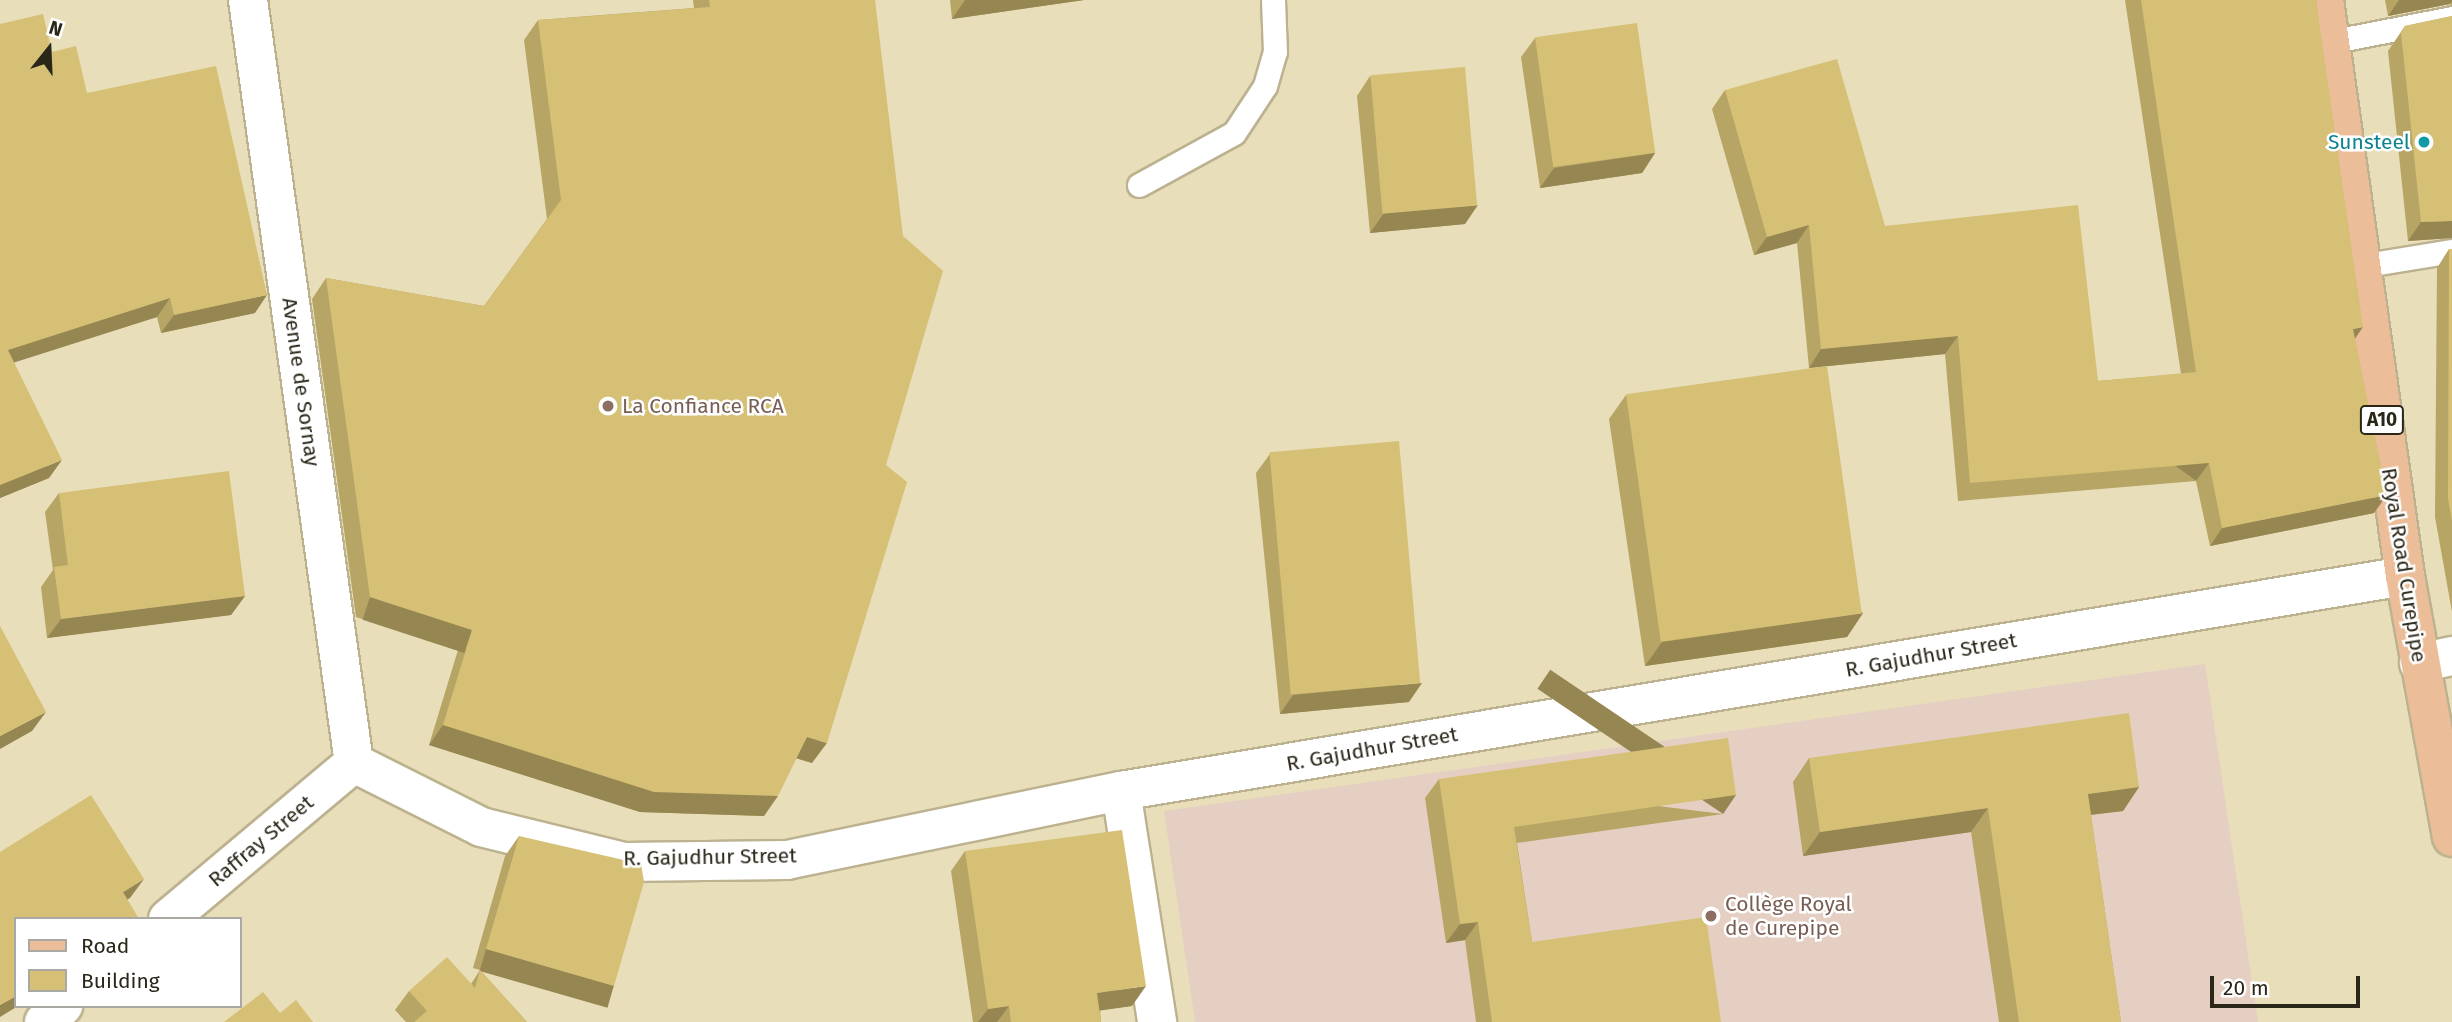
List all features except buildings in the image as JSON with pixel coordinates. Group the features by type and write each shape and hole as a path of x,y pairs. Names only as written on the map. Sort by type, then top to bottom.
{"main road":[{"name":"Royal Road Curepipe","path":"2324,0 2405,576 2436,659 2452,837"}],"street":[{"name":"Avenue de Sornay","path":"248,0 354,763"},
{"name":"R. Gajudhur Street","path":"354,763 481,827 624,862 787,860 1121,791 2405,576"},
{"name":"Raffray Street","path":"170,917 354,763"},
{"path":"1121,791 1157,1022"},
{"path":"44,1022 61,1008"}],"lane":[{"path":"1139,185 1234,133 1265,86 1275,52 1273,0"},
{"path":"2329,42 2452,18"},
{"path":"2360,266 2452,251"}],"shaded area":[{"name":"Collège Royal de Curepipe","path":"2205,664 2258,1022 1195,1022 1164,811"}],"place":[{"name":"Sunsteel","path":"2424,142"},
{"name":"La Confiance RCA","path":"608,406"},
{"name":"Collège Royal de Curepipe","path":"1711,916"}]}
